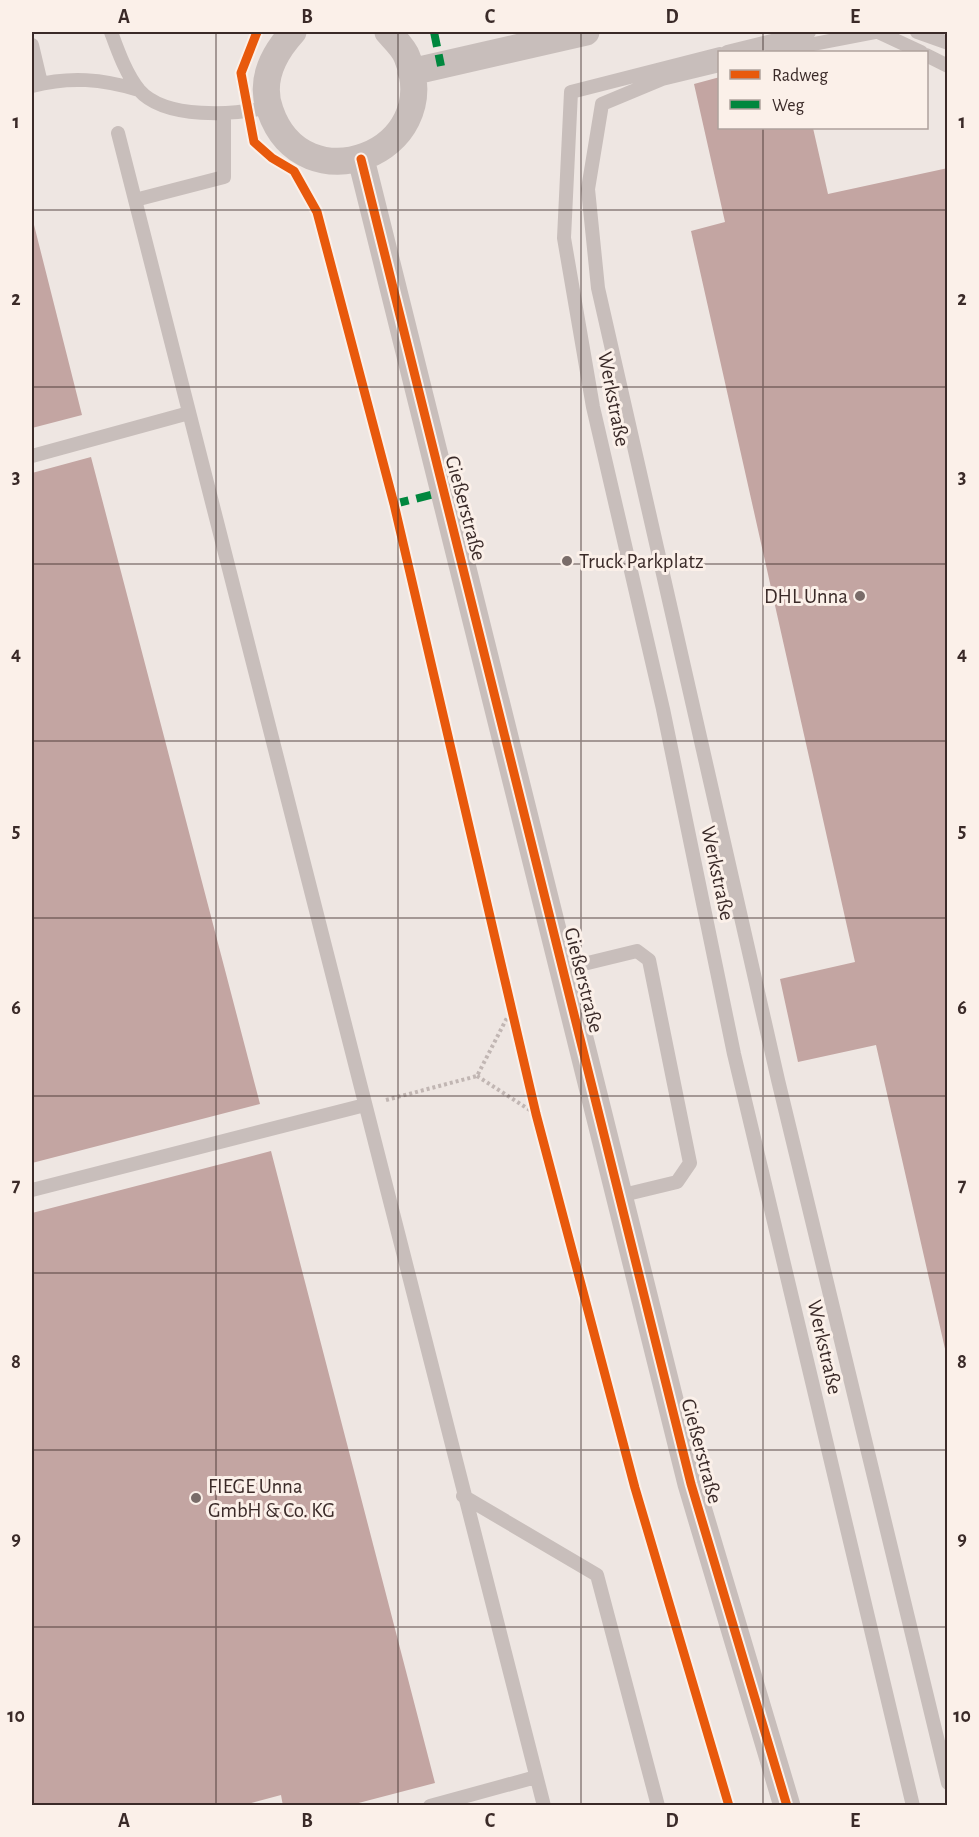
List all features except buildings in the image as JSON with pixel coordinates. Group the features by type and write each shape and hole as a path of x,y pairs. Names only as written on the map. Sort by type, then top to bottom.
{"street":[{"path":"293,32 277,50 268,71 268,106 274,123 286,139 304,153 327,161 350,162 362,159 392,142 409,116 414,86 407,55 388,32"},
{"path":"411,72 586,32"},
{"name":"Gießerstraße","path":"362,159 691,1484 787,1806"}],"lane":[{"path":"111,32 120,57 139,90"},
{"path":"731,51 809,32"},
{"path":"777,51 877,32 919,51"},
{"path":"917,32 948,43"},
{"path":"32,45 36,84 82,78 107,81 139,90 148,97 180,110 224,115 268,106"},
{"name":"Werkstraße","path":"718,55 571,92 564,238 593,407 663,709 734,1054 913,1806"},
{"path":"928,56 948,66"},
{"path":"718,65 662,79 602,104 588,189 598,288 781,1091 948,1783"},
{"path":"135,200 224,177 224,115"},
{"path":"118,133 463,1496 544,1806"},
{"path":"32,456 189,414"},
{"path":"563,969 637,951 649,960 690,1163 677,1182 619,1196"},
{"path":"32,1190 364,1105"},
{"path":"463,1496 597,1575 658,1806"},
{"path":"430,1806 536,1777"}],"path":[{"path":"477,1076 511,1010"},
{"path":"364,1105 477,1076 536,1114"}],"marked path":[{"path":"434,32 441,66"},
{"path":"394,504 443,492"}],"cycle path":[{"path":"257,32 241,73 254,142 272,158 294,171 317,212 394,504 536,1114 635,1488 729,1806"},
{"path":"361,159 691,1484 787,1806"}],"place":[{"name":"Truck Parkplatz","path":"567,561"},
{"name":"DHL Unna","path":"860,596"},
{"name":"FIEGE Unna GmbH & Co. KG","path":"196,1498"}]}
